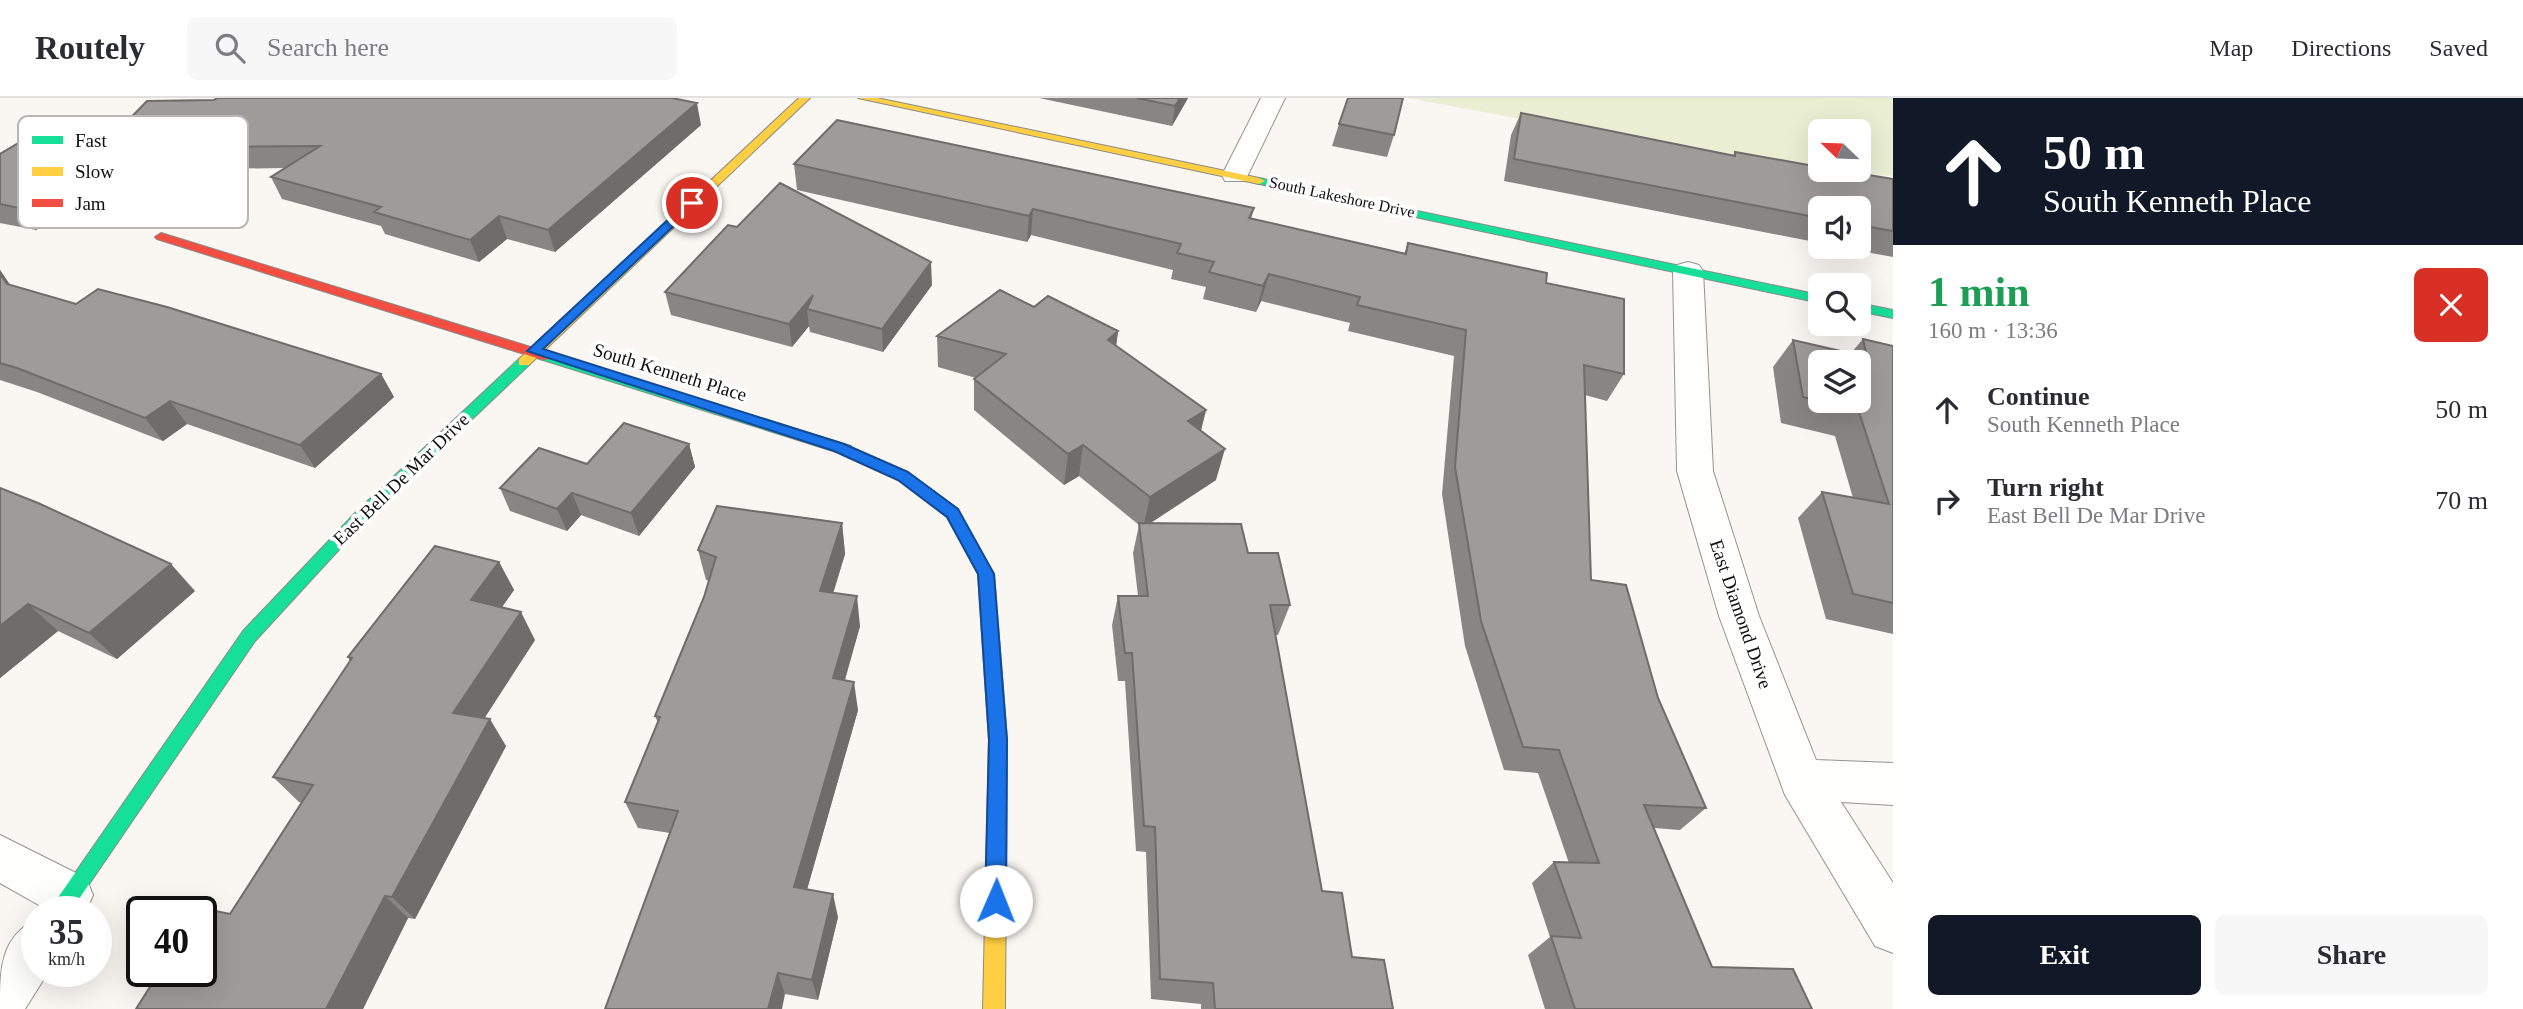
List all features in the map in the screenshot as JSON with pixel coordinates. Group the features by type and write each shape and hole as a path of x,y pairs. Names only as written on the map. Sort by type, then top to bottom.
{"street":[{"name":"East Bell De Mar Drive","path":"68,896 248,636 363,514 804,98"},
{"name":"South Lakeshore Drive","path":"863,98 1808,296"},
{"path":"1235,175 1273,98"},
{"name":"South Kenneth Place","path":"161,237 839,447 903,476 953,513 986,574 998,740 994,1009"},
{"name":"East Diamond Drive","path":"1688,271 1695,471 1739,616 1801,780 1893,928"},
{"path":"1871,310 1893,314"},
{"path":"1801,780 1893,784"},
{"path":"0,858 53,896"},
{"path":"0,1000 21,968"}],"green space":[{"path":"1408,98 1893,98 1893,176 1871,174 1871,119 1808,119 1808,166 1702,153"}],"building":[{"path":"672,98 697,103 548,230 499,216 470,240 374,212 381,207 271,177 320,146 248,147 248,116 132,116 147,101"},
{"path":"1137,98 1180,98 1175,106"},
{"path":"1348,98 1403,98 1394,135 1339,124"},
{"path":"1521,113 1735,156 1735,152 1808,165 1808,182 1871,182 1871,175 1893,179 1893,231 1871,227 1871,196 1808,196 1808,216 1514,159"},
{"path":"837,120 1254,208 1249,218 1406,254 1408,243 1547,273 1546,283 1624,299 1624,374 1584,365 1591,580 1626,585 1658,698 1706,808 1644,805 1712,967 1793,969 1812,1009 1575,1009 1551,936 1581,938 1554,862 1599,863 1559,750 1523,747 1481,621 1455,467 1466,330 1357,305 1360,297 1269,274 1263,286 1209,272 1214,262 1177,253 1181,244 1033,209 1029,216 794,164"},
{"path":"18,143 18,208 0,204 0,154"},
{"path":"780,183 931,262 882,329 807,309 813,295 789,324 665,292 728,225 737,227"},
{"path":"0,274 7,284 76,304 98,289 167,307 381,374 300,445 170,401 145,418 0,363"},
{"path":"1000,290 1034,307 1048,296 1118,331 1108,340 1206,410 1188,421 1225,449 1150,497 1083,445 1068,454 974,379 1006,354 937,336"},
{"path":"1863,339 1893,346 1893,603 1853,594 1822,492 1889,504 1859,413 1871,413 1871,350 1865,350"},
{"path":"1793,340 1837,350 1808,350 1808,398 1803,397"},
{"path":"624,423 689,444 631,513 572,493 557,509 500,488 539,448 587,464"},
{"path":"0,488 171,564 89,633 28,604 0,626"},
{"path":"717,506 842,523 820,591 857,596 833,678 854,682 794,887 833,894 812,980 778,973 768,1009 605,1009 678,811 625,802 660,717 655,716 704,597 716,557 698,550"},
{"path":"1139,523 1241,524 1248,553 1278,553 1290,605 1270,605 1322,891 1342,893 1352,957 1384,960 1393,1009 1215,1009 1213,983 1160,979 1155,827 1144,826 1132,653 1125,653 1118,596 1148,596"},
{"path":"435,546 499,562 471,600 521,612 453,713 490,719 392,897 385,896 326,1009 136,1009 150,987 217,987 217,911 230,914 313,785 273,777 352,658 348,657"}],"traffic: fast":[{"path":"1259,181 1808,296"},
{"path":"1871,310 1893,314"},
{"path":"545,356 846,450"},
{"path":"69,896 249,636 363,514 524,362"}],"traffic: slow":[{"path":"524,362 805,98"},
{"path":"863,98 1259,181"},
{"path":"846,450 903,476 952,513 986,574 998,740 994,1009"}],"traffic: jam":[{"path":"161,237 545,356"}],"route":[{"path":"692,203 534,351 839,447 903,476 953,513 986,574 998,740 996,901"}]}
